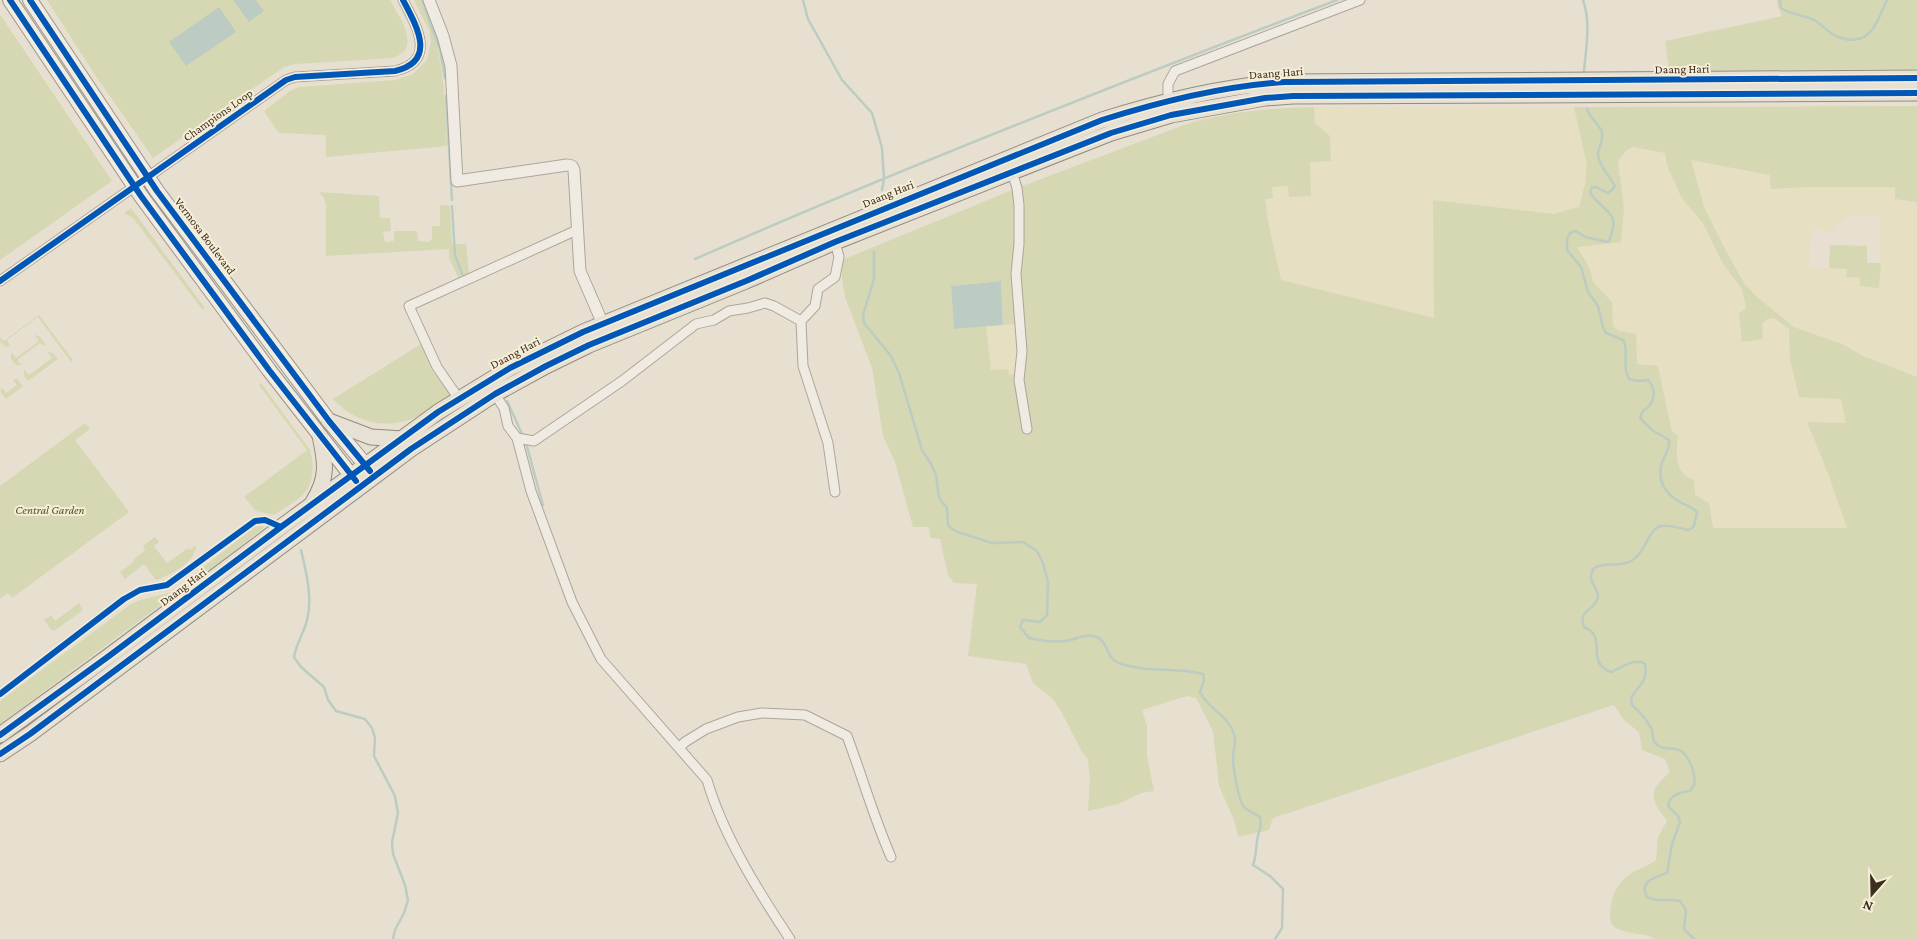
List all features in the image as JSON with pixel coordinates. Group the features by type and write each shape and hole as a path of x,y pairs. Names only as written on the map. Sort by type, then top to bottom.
{"main road":[{"name":"Vermosa Boulevard","path":"30,0 148,178 329,421 370,471"},
{"path":"9,2 134,187 269,370 356,481"},
{"name":"Daang Hari","path":"0,754 30,734 356,481 447,424 491,388 568,338 606,330 746,281 835,242 1110,133 1171,115 1265,98 1293,96 1814,87 1917,78"},
{"name":"Daang Hari","path":"606,330 1102,120 1168,100 1225,89 1285,82 1814,87 1917,94"},
{"name":"Daang Hari","path":"370,471 403,439 459,399 491,388"},
{"path":"329,421 371,437 403,439"},
{"path":"312,504 320,489 325,470 320,436"},
{"name":"Daang Hari","path":"0,735 139,634 312,504 356,481"}],"street":[{"name":"Champions Loop","path":"0,281 286,80 295,77 395,71 406,67 418,54 421,42 419,30 403,0"},
{"path":"429,0 443,36 450,66 456,181 570,165 574,170 580,271 606,330"},
{"path":"1168,100 1166,88 1176,70 1360,0"},
{"path":"1012,172 1017,188 1019,205 1019,244 1016,274 1022,351 1019,380 1027,429"},
{"path":"459,399 437,367 409,306 577,230"},
{"path":"835,242 839,257 835,277 818,290 815,306 802,321 803,366 828,443 836,492"},
{"path":"517,438 534,441 622,381 696,324 714,320 729,311 765,303 796,316 802,321"},
{"path":"491,388 504,408 508,426 517,438 531,491 572,602 601,659 707,780 714,802 738,851 790,939"},
{"path":"679,748 702,732 738,716 762,713 805,715 818,721 828,728 847,736 865,784 877,824 891,857"}],"shaded area":[{"path":"233,0 256,0 264,11 249,22"},
{"path":"219,7 236,32 186,66 169,42"},
{"path":"1314,107 1574,107 1587,165 1580,207 1553,214 1433,200 1434,318 1281,280 1265,199 1272,187 1288,185 1289,197 1311,196 1310,162 1328,133 1315,123"},
{"path":"1633,147 1666,153 1667,165 1681,197 1703,223 1713,244 1742,289 1746,309 1762,330 1762,325 1766,320 1774,318 1789,329 1790,338 1841,398 1846,423 1807,423 1848,528 1712,528 1712,523 1695,495 1694,480 1685,477 1680,470 1676,454 1678,436 1672,432 1658,367 1637,364 1636,354 1613,326 1612,302 1593,282 1590,269 1576,246 1621,242 1624,209 1618,161"},
{"path":"1690,160 1771,175 1771,189 1895,187 1895,199 1917,202 1917,377 1863,356 1844,345 1794,327 1757,297 1744,283 1704,207","holes":["1846,216 1881,216 1879,288 1847,269 1809,267 1811,230 1832,231"]},
{"path":"1001,281 1003,325 954,329 951,286"},
{"path":"1018,324 1019,375 1009,375 1008,369 991,370 986,326"}],"green space":[{"path":"47,0 390,0 404,25 407,46 404,52 394,58 295,64 284,67 153,158 93,72"},
{"path":"414,0 420,0 439,53 444,89 447,146 326,157 326,135 279,133 265,113 265,110 290,91 299,87 395,80 413,74 427,60 431,42 429,30"},
{"path":"1777,0 1917,0 1917,69 1669,71 1665,41 1782,16"},
{"path":"0,16 112,181 0,260"},
{"path":"1917,106 1917,202 1895,199 1895,187 1771,189 1770,175 1691,160 1704,207 1744,283 1757,297 1794,327 1844,345 1863,356 1917,377 1917,939 1655,939 1616,928 1611,922 1610,913 1616,890 1622,881 1635,871 1656,860 1658,837 1667,821 1654,800 1654,790 1670,772 1665,759 1642,750 1639,732 1624,720 1614,705 1273,818 1269,830 1238,837 1234,820 1219,786 1213,731 1196,698 1187,696 1142,710 1147,726 1147,755 1154,791 1141,793 1118,804 1088,811 1090,778 1088,759 1082,752 1062,713 1053,699 1033,683 1026,664 968,656 977,584 954,583 948,575 940,539 930,538 929,527 913,527 895,462 883,436 872,368 845,297 842,260 1017,188 1184,125 1248,112 1314,107 1315,123 1330,136 1331,161 1310,162 1311,196 1289,197 1288,186 1272,187 1273,198 1265,199 1281,280 1434,318 1433,200 1553,214 1579,207 1585,184 1587,165 1574,107","holes":["1633,147 1665,153 1667,165 1681,197 1703,223 1722,262 1742,289 1746,308 1739,313 1742,342 1763,339 1762,325 1766,320 1774,318 1789,329 1790,359 1799,397 1841,399 1846,423 1807,422 1829,476 1847,528 1713,528 1709,503 1695,495 1694,480 1687,477 1680,468 1677,456 1678,436 1672,432 1658,366 1637,364 1636,334 1619,331 1613,326 1612,302 1593,282 1590,269 1577,247 1621,242 1624,209 1618,161 1626,151","1001,281 1003,325 1017,324 1019,374 1009,375 1008,369 991,370 986,326 954,329 951,286"]},
{"path":"319,192 379,196 380,218 390,218 391,231 383,232 385,242 394,241 394,231 417,231 418,241 429,242 432,239 432,226 440,226 440,205 450,206 452,244 466,244 469,274 459,279 449,258 449,249 326,256 326,205 324,198"},
{"path":"131,208 205,308 202,309 133,218 124,213"},
{"path":"1830,245 1867,246 1867,263 1881,263 1879,288 1860,286 1860,278 1846,277 1847,269 1829,268"},
{"path":"39,315 73,360 71,362 38,317 7,340 10,346 5,347 0,341 0,337 4,341"},
{"path":"36,335 45,343 45,346 40,343 17,360 21,365 16,365 11,359 12,353 16,358 39,341"},
{"path":"421,344 433,372 450,395 423,413 403,422 370,422 350,413 333,399"},
{"path":"49,352 53,353 58,359 28,381 24,376 24,371 29,375 52,358"},
{"path":"14,379 17,379 23,386 6,399 1,393 1,389 6,393 17,385"},
{"path":"261,383 310,450 312,460 312,477 309,487 303,495 274,515 256,511 244,497 307,450 259,385"},
{"name":"Central Garden","path":"85,423 90,429 75,440 129,512 12,598 8,593 0,599 0,486"},
{"path":"255,527 265,527 210,570 197,572"},
{"path":"155,537 159,542 154,546 167,563 188,548 190,550 196,545 195,551 182,567 162,578 156,580 144,564 125,579 120,572 134,562 133,560 145,550 143,546"},
{"path":"181,590 0,724 0,701 131,604"},
{"path":"79,603 83,610 54,631 51,630 44,620 51,615 55,621"}],"waterway":[{"path":"422,0 440,50 445,78"},
{"path":"803,0 808,19 842,80 872,113 882,148 884,179 882,190"},
{"path":"695,259 1014,125 1337,0"},
{"path":"1583,0 1587,17 1587,45 1584,71"},
{"path":"1780,0 1781,8 1793,14 1814,20 1836,36 1857,40 1870,32 1887,0"},
{"path":"446,96 452,200"},
{"path":"1587,109 1602,132 1598,155 1602,167 1615,186 1608,193 1596,187 1592,187 1590,192 1610,214 1613,224 1611,237 1608,242 1585,237 1576,231 1570,233 1567,239 1567,250 1581,267 1588,292 1598,306 1606,333 1623,340 1626,349 1626,368 1629,379 1638,381 1648,380 1653,388 1652,401 1643,411 1640,418 1652,430 1669,440 1660,472 1662,483 1667,492 1675,499 1697,512 1694,526 1689,530 1661,526 1653,532 1636,558 1626,563 1601,565 1593,569 1591,580 1598,597 1595,604 1584,614 1583,621 1584,627 1591,631 1595,637 1597,656 1603,668 1611,672 1632,662 1645,664 1644,679 1631,698 1632,705 1648,723 1656,744 1683,752 1691,765 1694,785 1690,791 1679,793 1673,797 1668,806 1678,816 1680,822 1672,844 1667,873 1649,881 1646,884 1645,892 1647,897 1651,899 1680,901 1686,910 1684,929 1694,939"},
{"path":"452,206 455,255 462,274"},
{"path":"874,252 874,279 863,315 864,323 891,356 899,373 922,450 936,475 939,498 947,508 948,525 955,531 992,543 1023,542 1037,551 1043,563 1048,582 1047,615 1040,622 1023,620 1020,627 1029,638 1044,641 1060,641 1094,636 1102,641 1111,657 1119,663 1140,668 1203,674 1204,680 1200,692 1203,698 1227,722 1235,737 1234,768 1242,803 1244,807 1260,817 1261,820 1253,865 1270,876 1283,889 1282,928 1275,939"},
{"path":"507,401 523,436"},
{"path":"526,443 543,505"},
{"path":"301,550 308,585 309,612 294,657 301,667 324,687 328,700 336,711 365,719 372,728 375,738 374,756 395,796 398,813 392,842 393,854 405,885 408,900 393,939"}],"cycle path":[{"path":"10,0 141,196 269,370 356,481"},
{"path":"30,0 157,191 329,421 370,471"},
{"path":"0,281 286,80 295,77 395,71 408,66 416,59 420,51 420,41 418,31 403,0"},
{"path":"0,735 438,412 510,368 583,332 1102,120 1192,95 1238,87 1285,82 1917,78"},
{"path":"0,754 30,734 411,449 495,394 589,345 746,281 835,242 1111,133 1171,115 1265,98 1293,96 1917,93"},
{"path":"0,694 124,599 140,590 167,585 255,521 265,520 281,527"}]}
